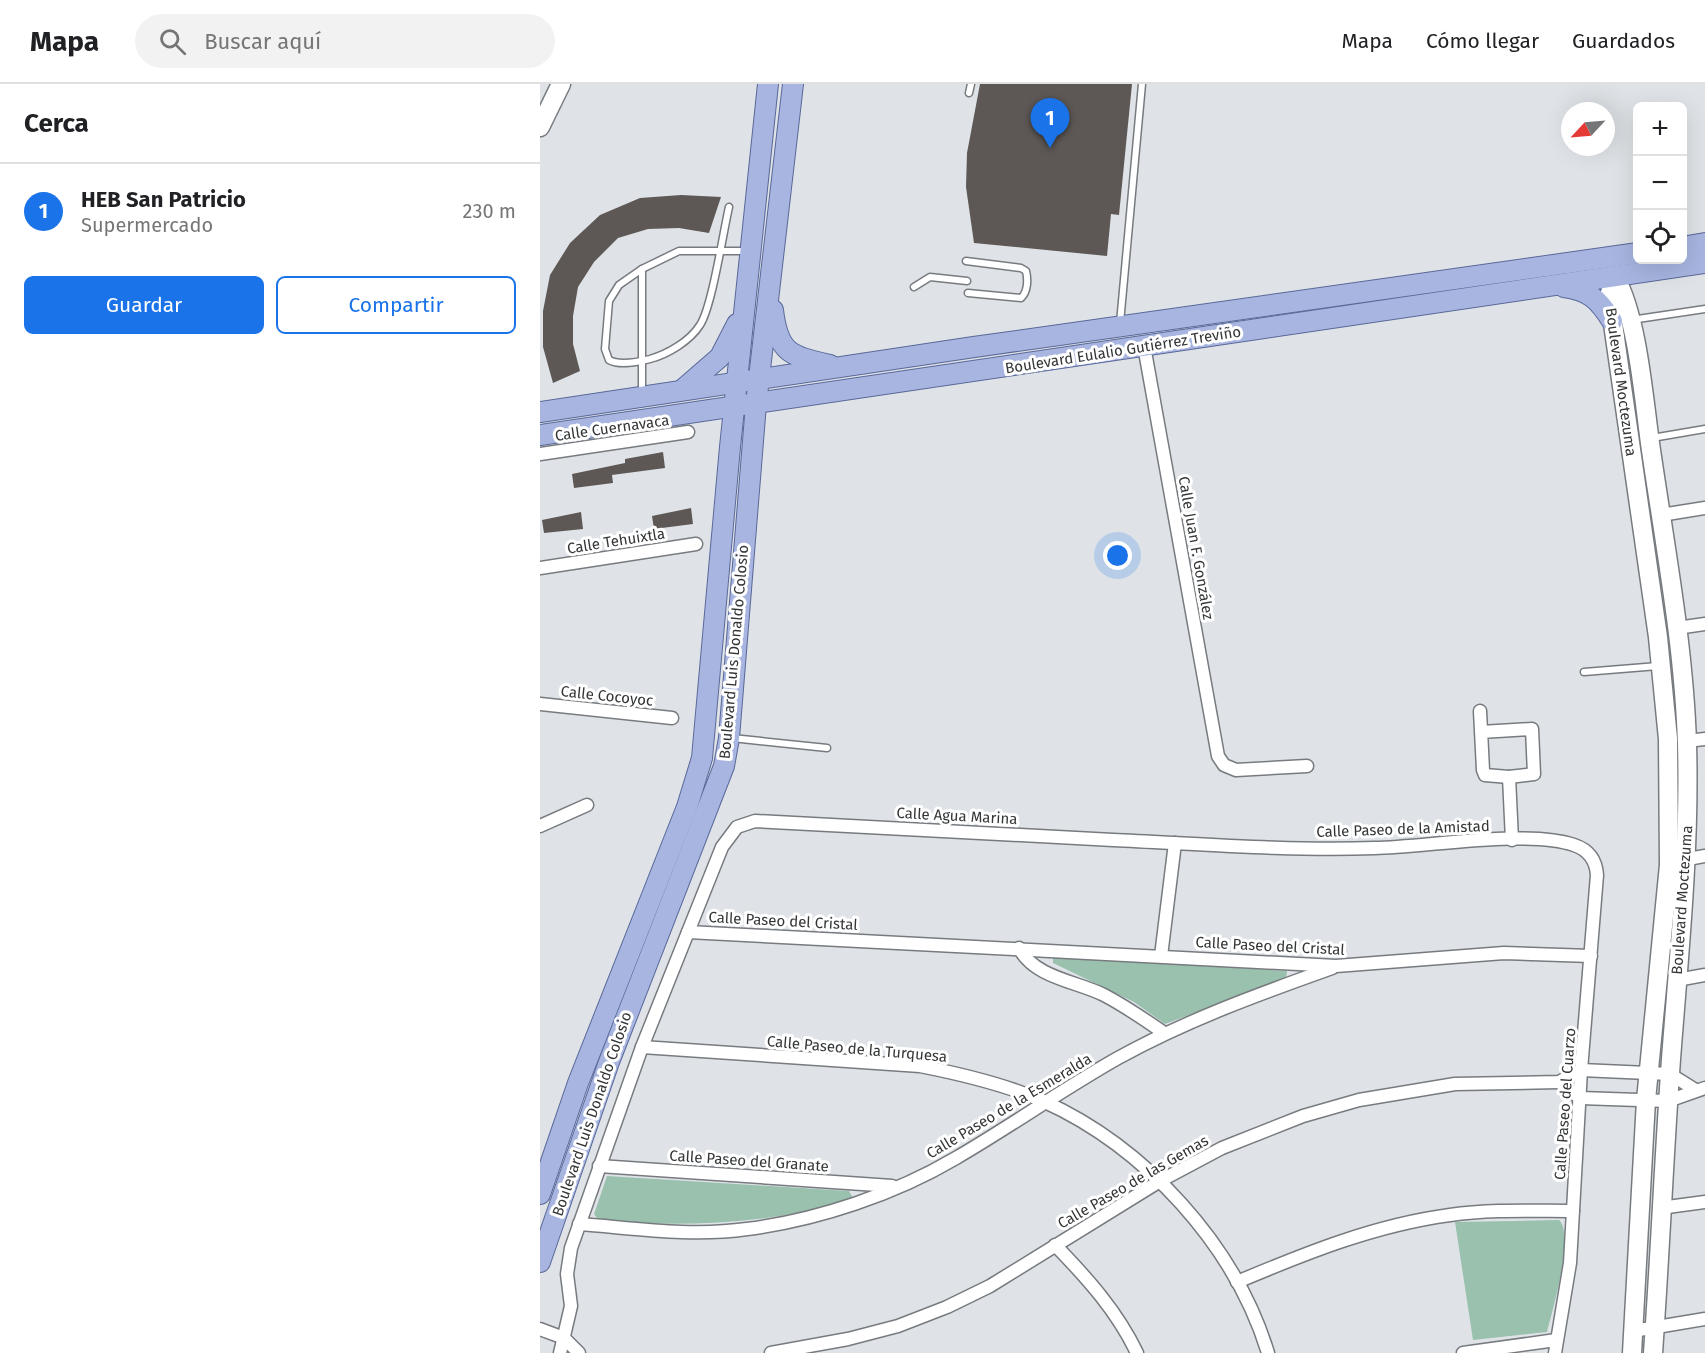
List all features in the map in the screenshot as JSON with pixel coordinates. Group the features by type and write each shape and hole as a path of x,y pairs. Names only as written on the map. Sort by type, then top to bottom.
{"main road":[{"path":"540,127 561,84"},
{"name":"Boulevard Luis Donaldo Colosio","path":"540,1194 578,1083 697,780 706,728 736,384 768,84"},
{"name":"Boulevard Luis Donaldo Colosio","path":"540,1262 613,1052 715,794 729,738 756,404 793,84"},
{"name":"Boulevard Eulalio Gutiérrez Treviño","path":"540,412 759,381 979,346 1633,254"},
{"path":"1554,265 1598,268 1615,277 1624,266 1633,263"},
{"name":"Boulevard Eulalio Gutiérrez Treviño","path":"540,435 1705,263"},
{"path":"770,277 775,326 784,348 800,358 842,368"},
{"name":"Boulevard Moctezuma","path":"1615,277 1609,296 1621,320 1649,438 1696,740 1696,857 1677,980 1660,1208 1653,1353"},
{"path":"1553,285 1587,292 1621,320"},
{"path":"680,392 703,375 720,357 744,312"},
{"name":"Boulevard Moctezuma","path":"1621,320 1668,739 1669,865 1648,1073 1632,1353"},
{"path":"979,346 1001,368"},
{"path":"693,412 720,427 730,447"}],"street":[{"name":"Calle Juan F. González","path":"1144,346 1218,756 1224,765 1236,770 1307,766"},
{"name":"Calle Cuernavaca","path":"540,454 688,432"},
{"path":"1661,515 1705,508"},
{"name":"Calle Tehuixtla","path":"540,568 696,544"},
{"path":"1677,628 1705,624"},
{"name":"Calle Cocoyoc","path":"540,704 672,718"},
{"path":"1480,711 1481,732 1483,773 1487,776 1509,777 1532,775 1535,771 1532,729 1481,732"},
{"path":"1509,777 1512,840"},
{"path":"540,826 587,805"},
{"name":"Calle Agua Marina","path":"688,932 722,847 737,827 755,821 1176,843"},
{"name":"Calle Paseo de la Amistad","path":"1176,843 1364,848 1512,840 1563,842 1576,845 1592,857"},
{"path":"1161,956 1176,843"},
{"name":"Calle Paseo del Cuarzo","path":"1555,1347 1570,1263 1581,1070 1597,874 1592,857"},
{"path":"560,1353 571,1306 567,1263 642,1047 688,932"},
{"name":"Calle Paseo del Cristal","path":"688,932 1335,966 1504,953 1591,956"},
{"path":"1019,948 1032,965 1101,994 1129,1009 1164,1033"},
{"name":"Calle Paseo de la Esmeralda","path":"579,1224 703,1232 747,1229 803,1218 896,1187 954,1160 1043,1101 1164,1033 1208,1013 1335,966"},
{"path":"1677,980 1705,975"},
{"name":"Calle Paseo de la Turquesa","path":"642,1047 920,1066 964,1075 1043,1101 1085,1124 1160,1181 1191,1216 1237,1282 1268,1353"},
{"path":"1581,1070 1670,1074 1699,1089"},
{"name":"Calle Paseo de las Gemas","path":"771,1353 848,1339 898,1326 947,1307 990,1286 1160,1181 1251,1135 1359,1100 1455,1084 1559,1082 1581,1070"},
{"path":"1559,1082 1580,1098 1668,1101 1699,1089"},
{"name":"Calle Paseo del Granate","path":"599,1166 896,1187"},
{"path":"1660,1208 1705,1202"},
{"path":"1237,1282 1308,1252 1406,1223 1485,1211 1573,1211"},
{"path":"1055,1245 1105,1300 1134,1352"},
{"path":"1633,1331 1705,1319"},
{"path":"540,1329 564,1338 579,1353"},
{"path":"1463,1353 1555,1347"}],"lane":[{"path":"969,93 971,84"},
{"path":"1119,326 1142,84"},
{"path":"729,207 719,249 701,323 678,345 640,362 613,362 606,356 609,301 613,293 642,269 678,251 719,249 751,251"},
{"path":"966,261 1021,268 1026,271 1028,277 1025,295 1022,298 968,293"},
{"path":"642,269 640,362 642,397"},
{"path":"914,287 930,277 967,281"},
{"path":"1621,320 1705,309"},
{"path":"1649,438 1705,429"},
{"path":"1584,672 1661,666"},
{"path":"729,738 827,748"}],"green space":[{"path":"1053,957 1287,971 1286,979 1165,1024 1134,1002 1053,963"},
{"path":"607,1176 849,1191 853,1198 792,1214 727,1222 662,1224 599,1221 594,1214"},
{"path":"1559,1220 1565,1241 1564,1256 1547,1332 1473,1340 1455,1222"}],"building":[{"path":"980,84 1132,84 1119,215 1111,214 1107,256 974,243 966,187 967,153"},
{"path":"681,195 721,197 709,233 679,228 648,229 618,238 594,262 578,287 573,316 573,344 580,371 553,383 543,347 543,311 550,275 570,243 600,215 640,198"},
{"path":"663,452 665,468 612,475 613,483 574,488 572,474 625,463 625,459"},
{"path":"691,508 693,524 654,529 652,516"},
{"path":"581,512 583,529 544,533 542,520"}],"place":[{"name":"HEB San Patricio","path":"1050,148"}]}
